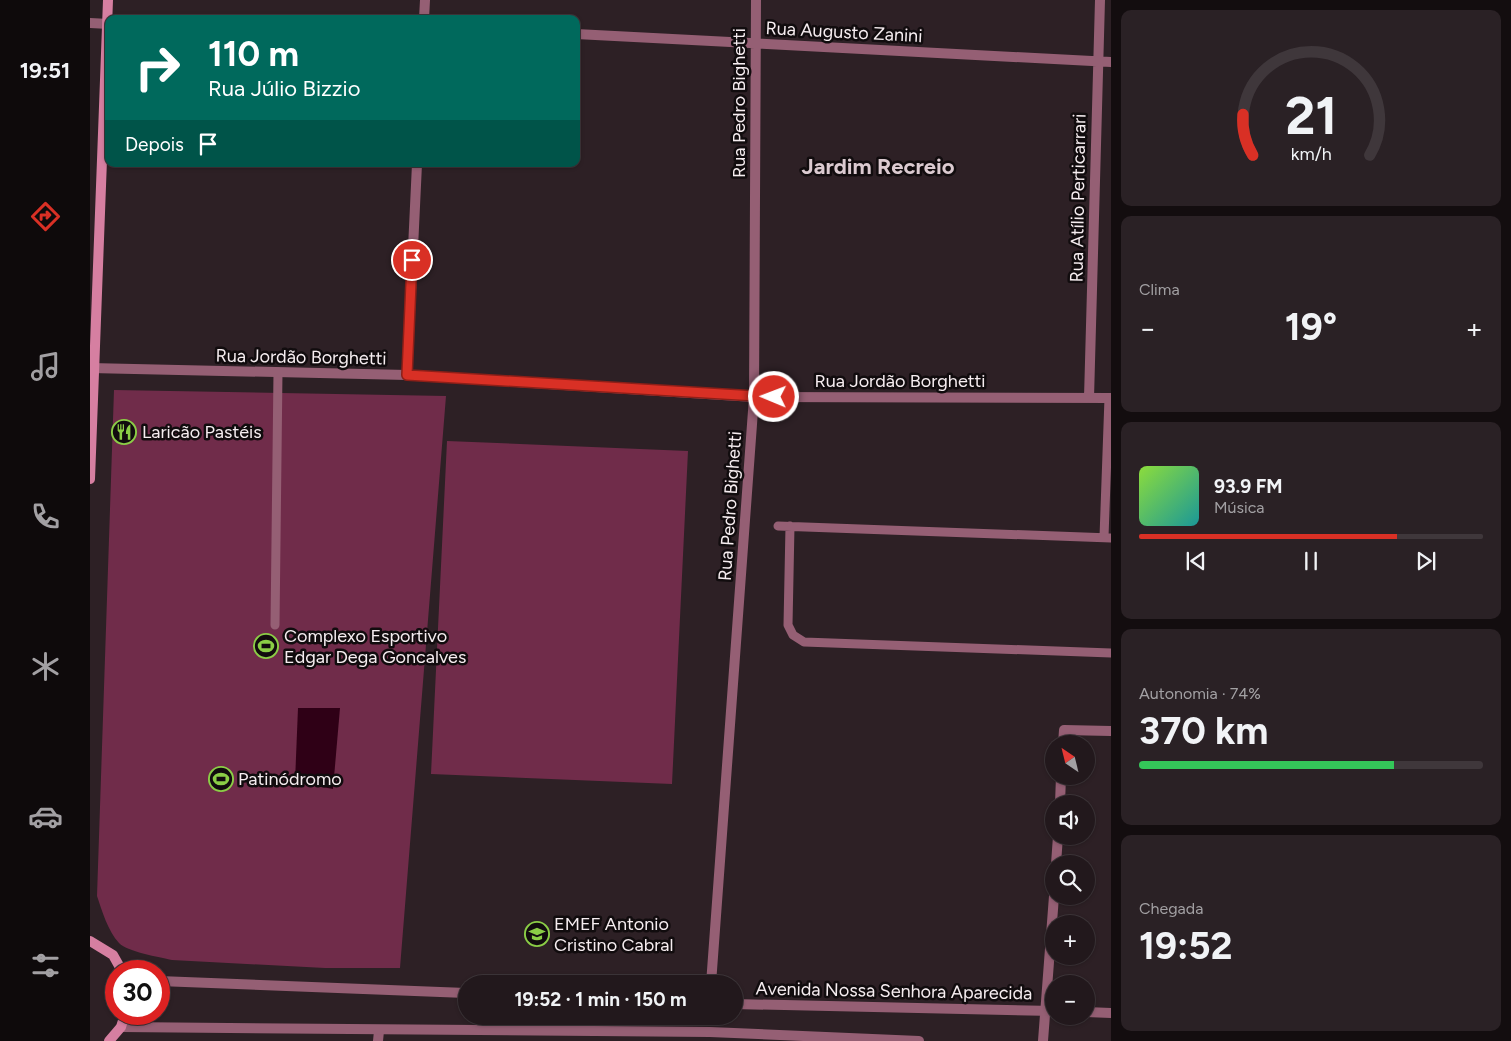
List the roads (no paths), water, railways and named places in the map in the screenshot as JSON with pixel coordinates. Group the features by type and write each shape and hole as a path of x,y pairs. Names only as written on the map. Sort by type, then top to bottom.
{"main road":[{"path":"108,0 108,15"},
{"path":"90,479 92,368 105,88"},
{"path":"90,940 113,955 116,960"},
{"path":"109,1041 121,1027"}],"street":[{"path":"424,15 425,0"},
{"name":"Rua Pedro Bighetti","path":"712,975 754,397 756,0"},
{"name":"Rua Atílio Perticarrari","path":"1089,398 1100,0"},
{"path":"90,23 105,24"},
{"name":"Rua Augusto Zanini","path":"580,34 1111,62"},
{"path":"407,375 417,167"},
{"name":"Rua Jordão Borghetti","path":"92,368 407,375 754,397 1110,398"},
{"path":"1064,735 1064,730 1111,731"},
{"path":"1051,975 1054,905"},
{"path":"170,980 458,993"},
{"name":"Avenida Nossa Senhora Aparecida","path":"743,1004 1045,1011"},
{"path":"1095,1012 1111,1013"},
{"path":"1043,1041 1047,1025"},
{"path":"121,1027 379,1036 710,1036 919,1041"}],"lane":[{"path":"274,624 278,372"},
{"path":"778,526 1107,538 1110,398"},
{"path":"790,526 788,625 793,635 804,642 1111,653"}],"place":[{"name":"Laricão Pastéis","path":"124,432"},
{"name":"Complexo Esportivo Edgar Dega Goncalves","path":"266,646"},
{"name":"Patinódromo","path":"221,779"},
{"name":"EMEF Antonio Cristino Cabral","path":"537,934"}],"district":[{"name":"Jardim Recreio","path":"878,166"}]}
